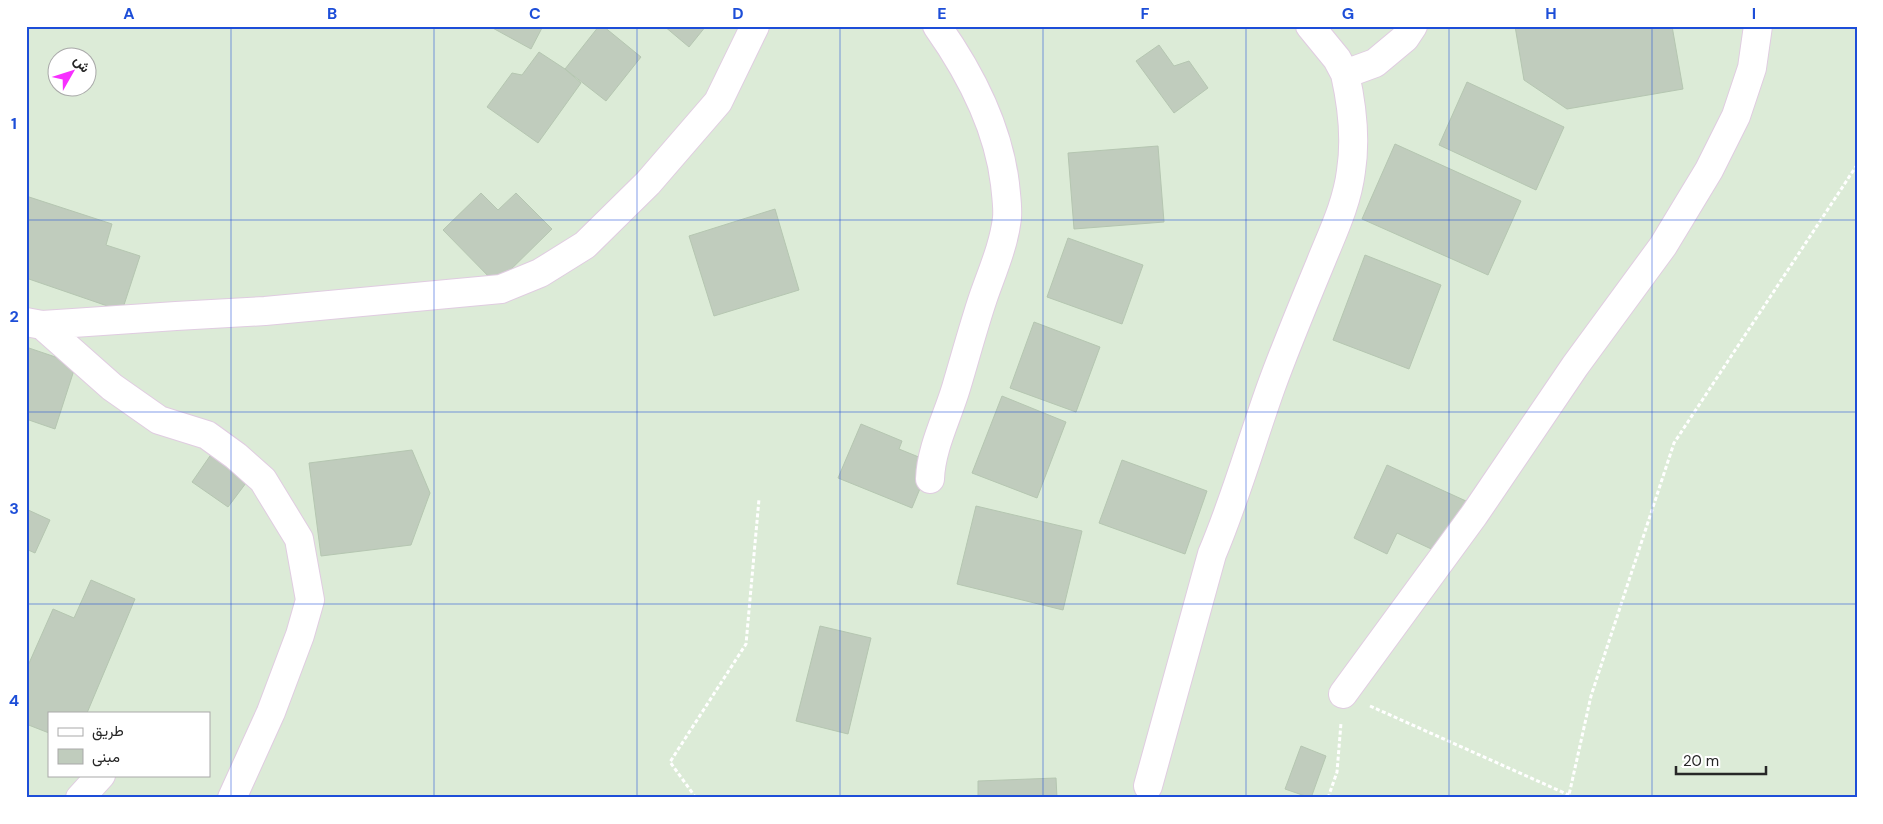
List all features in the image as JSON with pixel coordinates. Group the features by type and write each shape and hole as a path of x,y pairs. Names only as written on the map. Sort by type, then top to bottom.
{"street":[{"path":"34,323 264,311 501,289 540,273 585,245 648,183 718,102 755,26"},
{"path":"930,478 931,462 983,297 996,263 1007,218 1002,161 979,93 952,47 937,26"},
{"path":"1148,786 1212,554 1226,520 1271,386 1347,193 1353,143 1349,94 1345,74 1337,59 1310,26"},
{"path":"1345,74 1375,63 1395,48 1414,26"},
{"path":"1343,694 1463,530 1575,366 1663,246 1709,170 1736,116 1752,68 1758,26"},
{"path":"34,323 112,387 159,420 207,435 236,456 263,480 299,539 310,600 300,635 271,712 232,798"},
{"path":"80,798 99,776"}],"path":[{"path":"1568,795 1590,696 1674,443 1857,165"},
{"path":"696,798 670,762 746,644 759,500"},
{"path":"1328,798 1337,772 1343,694 1573,798"}],"building":[{"path":"489,26 543,26 531,49"},
{"path":"599,26 603,26 641,57 606,101 565,69"},
{"path":"664,26 706,26 689,47"},
{"path":"1515,26 1672,26 1683,89 1567,109 1524,80"},
{"path":"1159,45 1174,66 1189,61 1208,88 1174,113 1136,61"},
{"path":"539,52 565,69 581,83 538,143 487,107 512,73 522,75"},
{"path":"1467,82 1564,127 1536,190 1439,145"},
{"path":"1395,144 1521,201 1488,275 1362,219"},
{"path":"1158,146 1164,222 1074,229 1068,153"},
{"path":"481,193 498,210 516,193 552,229 496,284 443,230"},
{"path":"26,196 112,224 106,245 140,256 122,311 26,278"},
{"path":"775,209 799,290 714,316 689,236"},
{"path":"1068,238 1143,265 1122,324 1047,297"},
{"path":"1365,255 1441,285 1409,369 1333,340"},
{"path":"1034,322 1100,347 1076,412 1010,388"},
{"path":"26,347 76,364 55,429 26,419"},
{"path":"1002,396 1066,422 1037,498 972,473"},
{"path":"861,424 902,441 899,449 931,462 912,508 838,478"},
{"path":"412,450 430,493 411,545 321,556 309,463"},
{"path":"212,453 249,479 228,507 192,482"},
{"path":"1122,460 1207,491 1185,554 1099,523"},
{"path":"1387,465 1466,501 1442,554 1397,533 1387,554 1354,538"},
{"path":"976,506 1082,531 1063,610 957,584"},
{"path":"26,509 50,520 35,553 26,549"},
{"path":"91,580 135,599 87,712 48,712 48,733 26,724 26,670 53,609 74,618"},
{"path":"820,626 871,638 848,734 796,721"},
{"path":"1301,746 1326,756 1311,798 1285,789"},
{"path":"1056,778 1057,798 978,798 978,781"}]}
